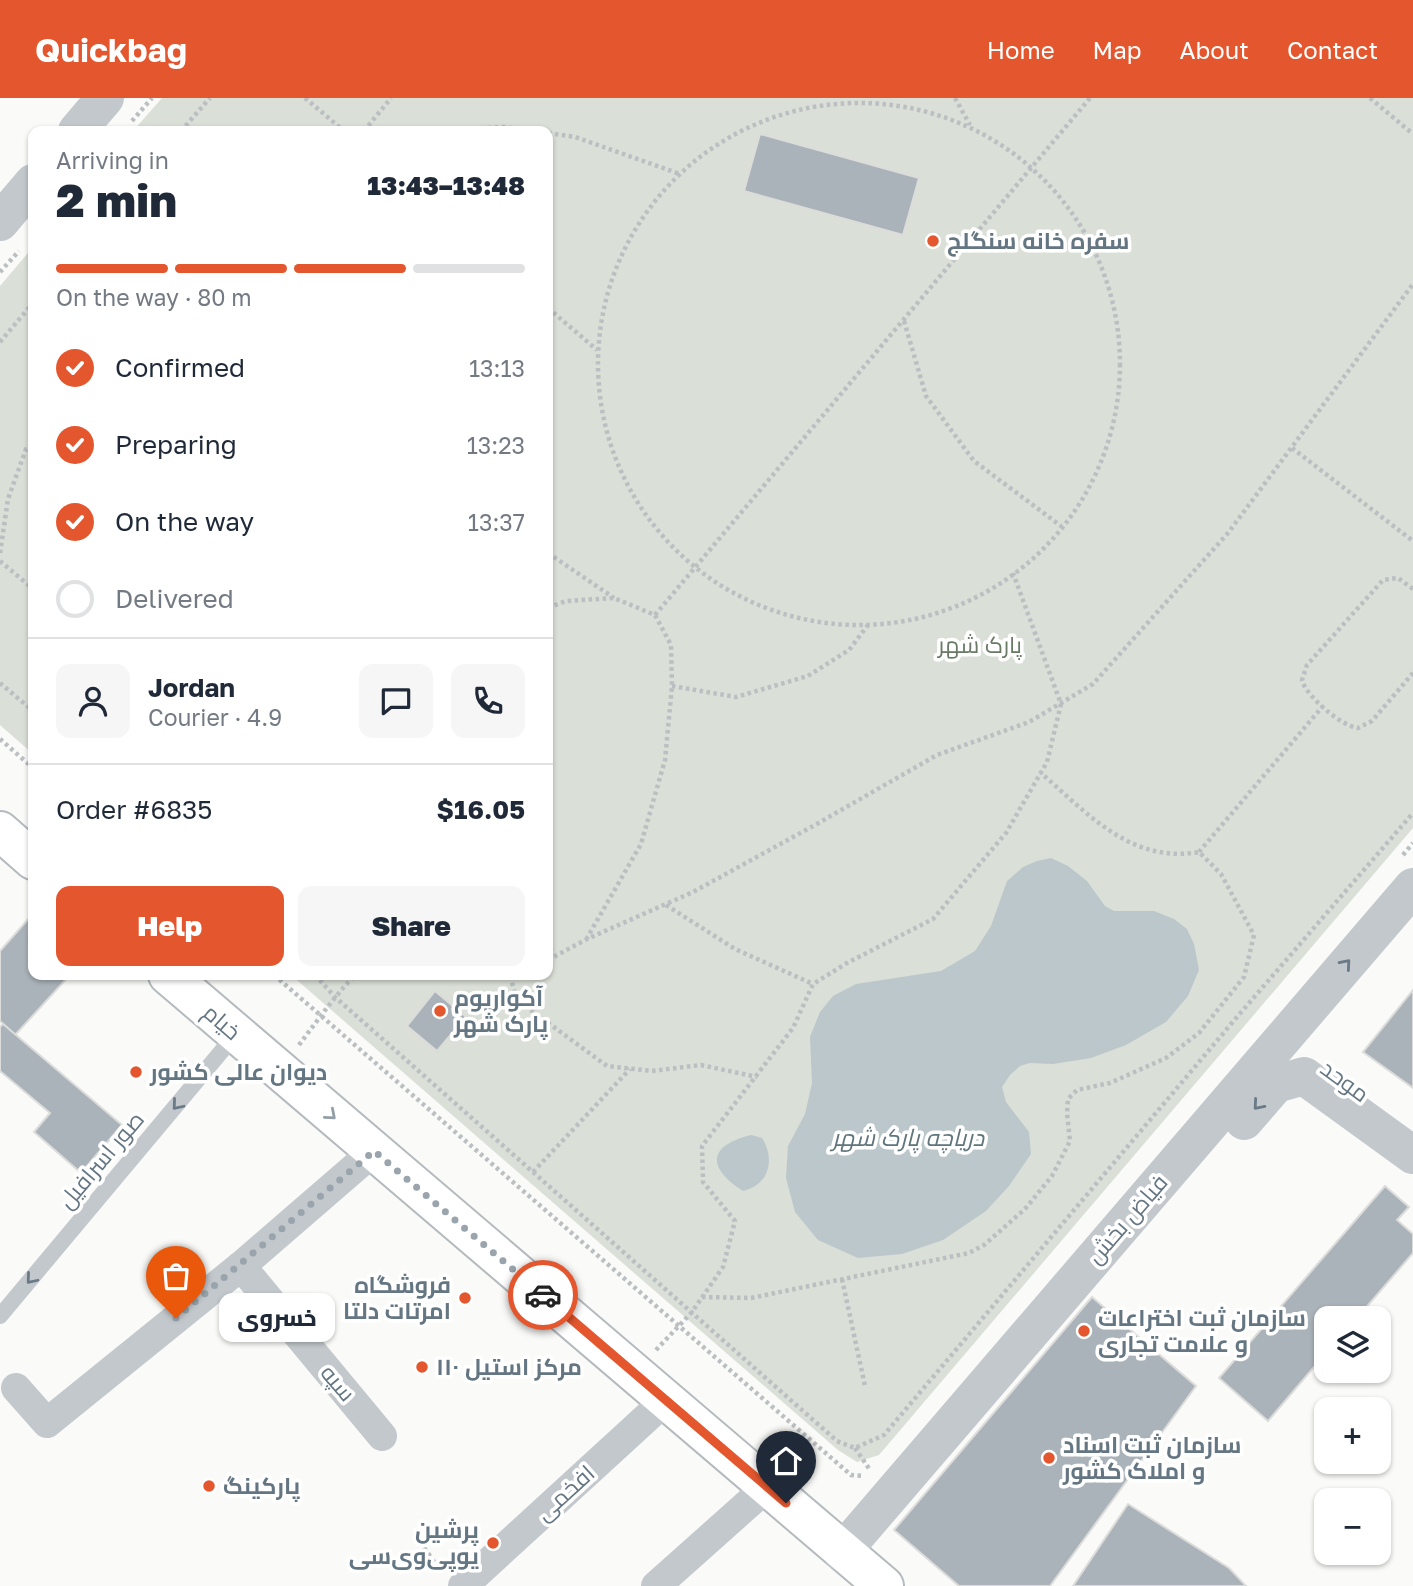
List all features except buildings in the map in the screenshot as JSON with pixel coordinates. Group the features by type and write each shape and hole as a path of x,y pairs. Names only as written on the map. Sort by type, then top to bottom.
{"main road":[{"path":"0,831 28,856"},
{"name":"خیام","path":"174,980 861,1567"}],"street":[{"path":"87,126 118,110"},
{"path":"1,218 28,188"},
{"name":"فیاض بخش","path":"861,1567 1301,1016 1404,875"},
{"name":"موحد","path":"1301,1016 1304,1044 1311,1057 1413,1130"},
{"name":"فیاض بخش","path":"861,1567 1276,1084 1304,1076 1413,1155"},
{"path":"16,1388 47,1423 240,1266 374,1151"},
{"name":"سپه","path":"240,1266 382,1436"},
{"name":"افخمی","path":"454,1581 666,1401"},
{"path":"656,1586 767,1488"}],"lane":[{"name":"صور اسرافیل","path":"0,1316 236,1034"}],"path":[{"path":"118,110 152,98"},
{"path":"185,126 210,98"},
{"path":"305,98 338,126"},
{"path":"368,126 391,98"},
{"path":"955,98 971,126"},
{"path":"655,615 1090,98"},
{"path":"1370,98 1413,134"},
{"path":"828,104 901,105 971,126 1032,167 1080,222 1110,289 1121,362 1111,436 1081,503 1034,560 972,601 902,624 828,626 757,608 694,570 638,509 605,433 597,350 611,279 644,213 694,160 757,122 828,104"},
{"path":"553,134 575,137 681,174"},
{"path":"553,957 587,939 693,892 937,755 1029,722 1093,684 1228,533 1413,284"},
{"path":"0,342 28,309"},
{"path":"553,312 597,350"},
{"path":"903,320 926,396 974,461 1062,526"},
{"path":"1292,447 1413,541"},
{"path":"0,553 8,499 28,448"},
{"path":"553,556 614,598 655,615 671,645 673,686 665,760 641,844 587,939"},
{"path":"0,561 28,585"},
{"path":"634,1374 692,1312 723,1267 735,1221 703,1182 702,1146 793,1028 813,984 847,963 933,919 1006,833 1047,762 1061,704 1013,573"},
{"path":"1412,586 1398,578 1382,580 1307,664 1303,672 1304,688 1349,727 1366,726 1413,673"},
{"path":"553,606 566,601 614,598"},
{"path":"673,686 736,698 808,676 849,650 869,625"},
{"path":"0,682 28,707"},
{"path":"1199,852 1323,706"},
{"path":"0,739 28,764"},
{"path":"702,1297 751,1298 969,1252 984,1245 1025,1209 1052,1176 1070,1141 1068,1099 1077,1090 1110,1083 1166,1058 1199,1033 1244,977 1254,934 1221,874 1199,852 1166,853 1142,849 1107,831 1041,773"},
{"path":"320,980 335,997 837,1441 855,1448 884,1435 1413,813"},
{"path":"1404,875 1413,843"},
{"path":"665,905 735,949 813,984"},
{"path":"280,980 851,1475 860,1478 872,1473 881,1462"},
{"path":"280,1071 350,980"},
{"path":"512,980 517,1000 607,1066 652,1071 701,1065 757,1077"},
{"path":"533,1172 631,1069"},
{"path":"842,1279 865,1386"},
{"path":"420,1542 454,1581"}],"green space":[{"name":"پارک شهر","path":"162,98 1413,98 1413,828 879,1455 857,1462 838,1450 297,980 553,980 553,126 137,126"},
{"path":"28,253 28,750 0,725 0,286"}],"water":[{"name":"دریاچه پارک شهر","path":"1051,858 1068,866 1087,881 1105,906 1114,911 1154,911 1174,919 1187,929 1194,944 1199,970 1188,996 1166,1022 1126,1045 1091,1058 1053,1064 1030,1063 1020,1066 1010,1075 1002,1087 1006,1102 1029,1132 1031,1154 1009,1186 986,1211 943,1240 902,1254 858,1258 818,1240 795,1212 786,1178 788,1146 805,1114 812,1083 810,1037 820,1012 833,996 856,984 941,971 975,951 991,926 1007,881 1023,867"},
{"path":"751,1135 762,1138 766,1146 768,1170 759,1183 743,1191 723,1174 717,1158 726,1145"}],"way so far":[{"path":"176,1318 374,1151 543,1295"}],"place":[{"name":"سفره خانه سنگلج","path":"933,241"},
{"name":"آکواریوم پارک شهر","path":"440,1011"},
{"name":"دیوان عالی کشور","path":"136,1072"},
{"name":"فروشگاه امرتات دلتا","path":"465,1298"},
{"name":"خسروی","path":"176,1318"},
{"name":"سازمان ثبت اختراعات و علامت تجاری","path":"1084,1331"},
{"name":"مرکز استیل ۱۱۰","path":"422,1367"},
{"name":"سازمان ثبت اسناد و املاک کشور","path":"1049,1458"},
{"name":"پارکینگ","path":"209,1486"},
{"name":"پرشین یو‌پی‌وی‌سی","path":"493,1543"}],"route":[{"path":"543,1295 786,1503"}]}
